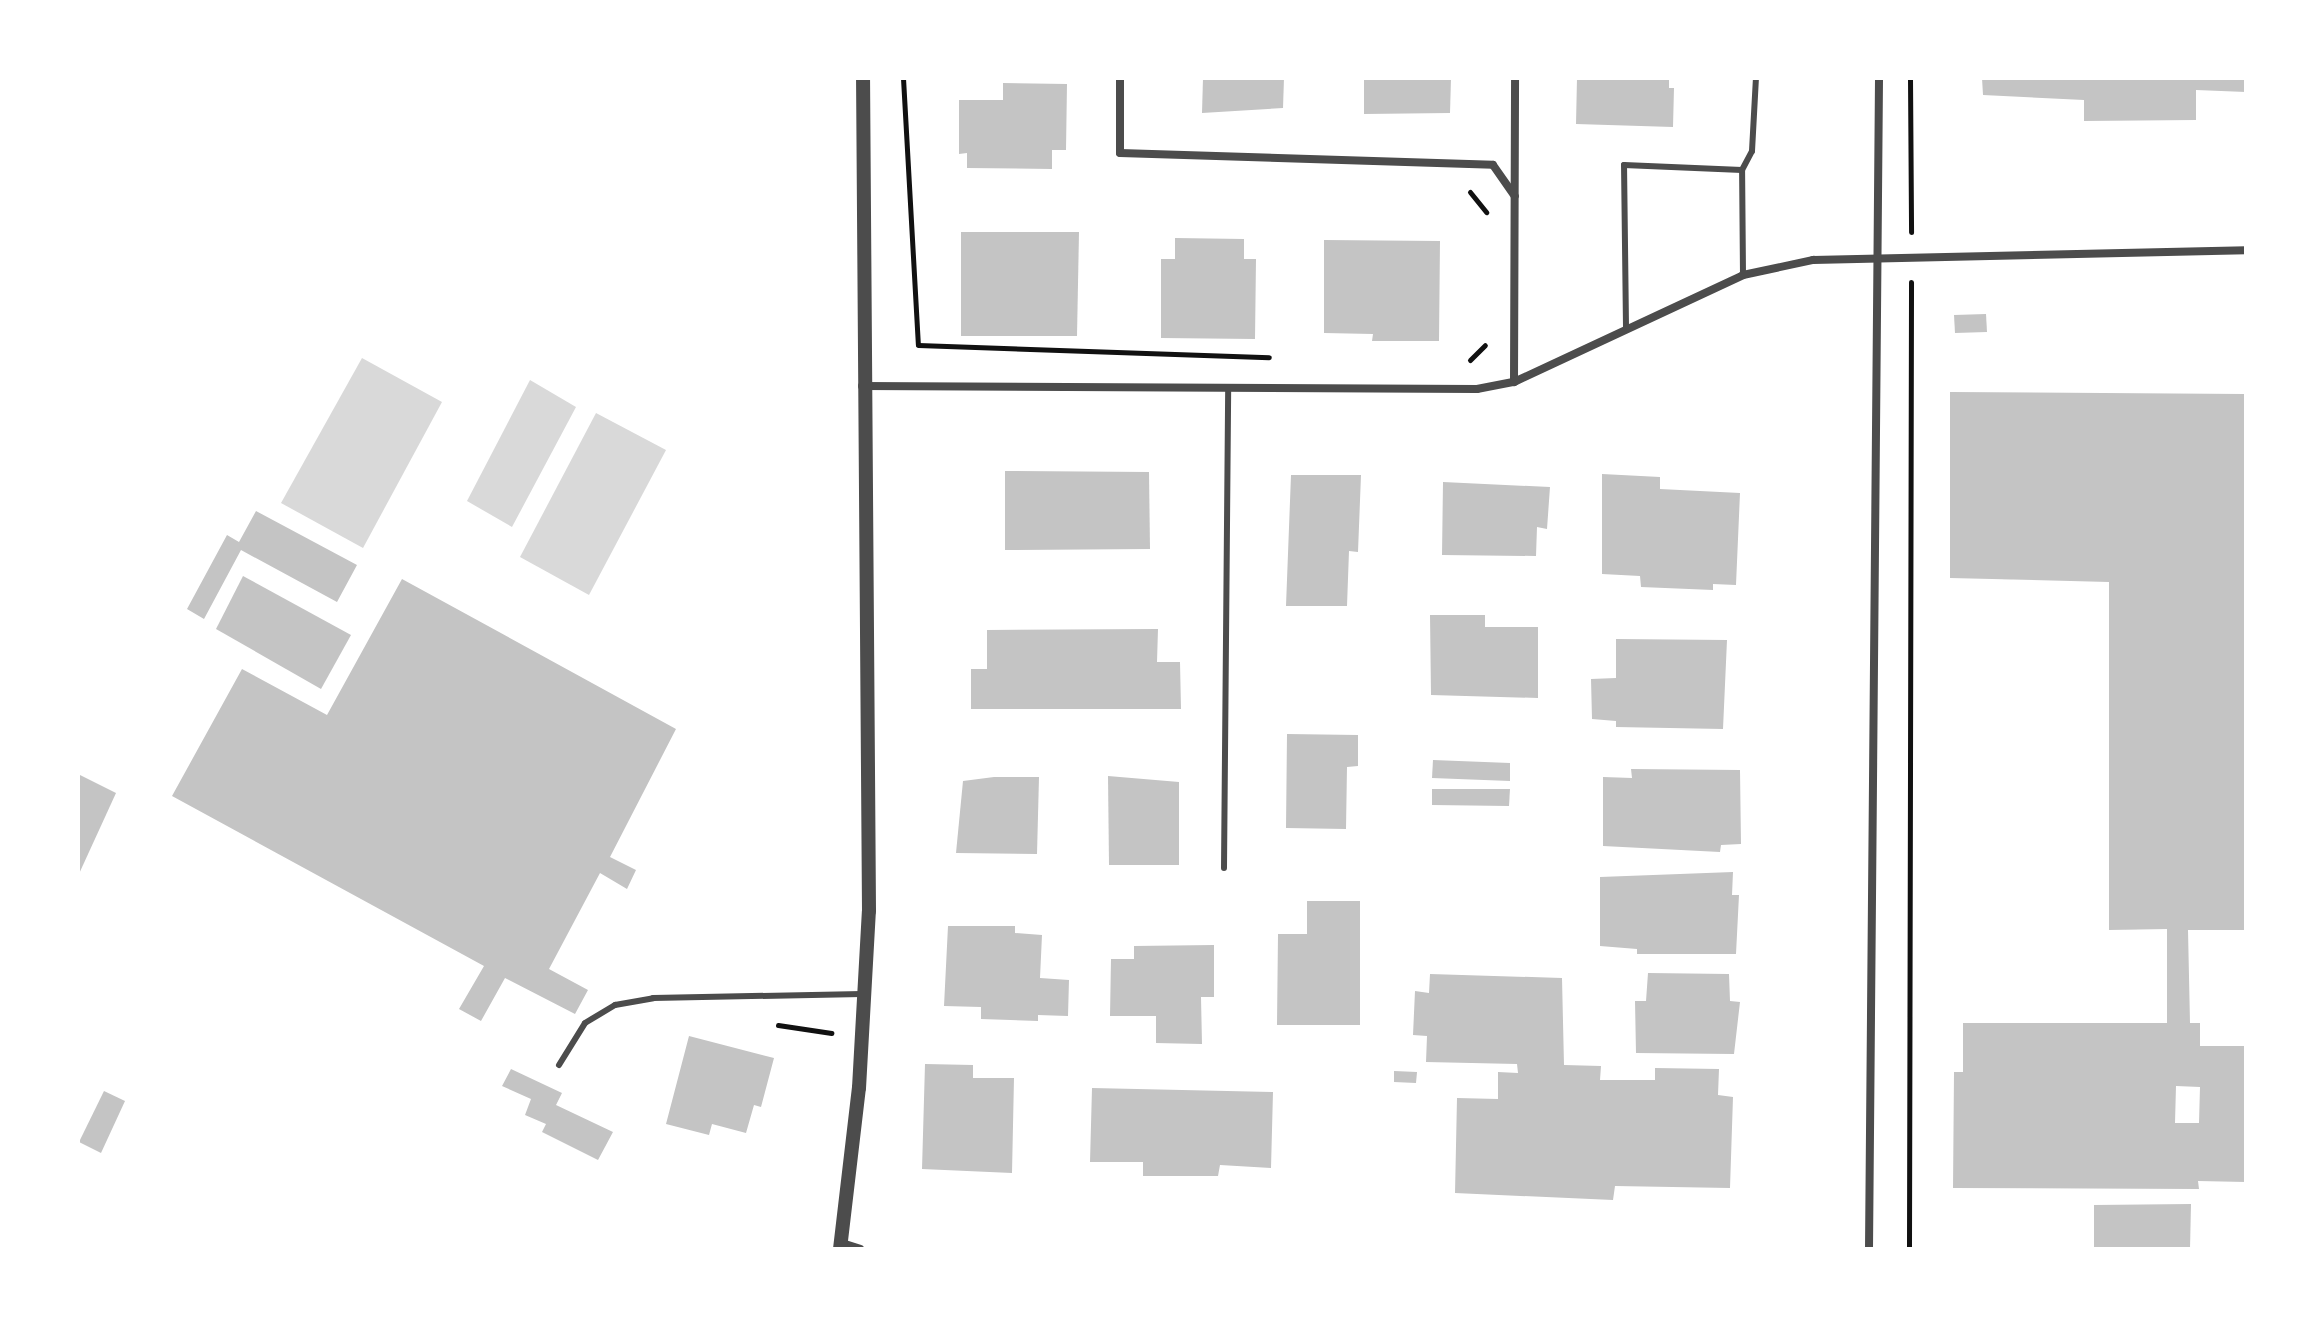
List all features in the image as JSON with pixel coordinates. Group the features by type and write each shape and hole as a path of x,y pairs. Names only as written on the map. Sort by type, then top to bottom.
{"street":[{"path":"860,1249 841,1246 867,994 870,768 861,386 863,78"},
{"path":"1120,78 1120,153 1493,165 1515,196"},
{"path":"1514,382 1515,78"},
{"path":"1869,1249 1879,78"},
{"path":"861,386 1425,390 1514,382 1626,327 1743,275 1813,260 2246,250"}],"lane":[{"path":"1743,275 1742,170 1752,151 1756,78"},
{"path":"1626,327 1624,165 1742,170"},
{"path":"1224,868 1228,387"},
{"path":"559,1065 585,1023 615,1005 653,998 867,994"}],"path":[{"path":"903,78 918,345 1283,358"},
{"path":"1909,1249 1910,78"},
{"path":"1471,165 1470,195 1487,217"},
{"path":"1458,364 1476,358 1486,339"}],"shaded area":[{"path":"362,358 442,402 363,548 281,503"},
{"path":"530,380 576,407 512,527 467,501"},
{"path":"596,413 666,450 589,595 520,557"}],"building":[{"path":"1203,78 1284,78 1283,108 1202,113"},
{"path":"1364,78 1451,78 1450,113 1364,114"},
{"path":"1577,78 1669,78 1669,88 1674,88 1673,127 1576,124"},
{"path":"1982,78 2246,78 2246,92 2196,90 2196,120 2084,121 2084,100 1983,95"},
{"path":"1003,83 1067,84 1066,150 1052,150 1052,169 967,168 967,153 959,154 959,100 1003,100"},
{"path":"961,232 1079,232 1077,336 961,336"},
{"path":"1175,238 1244,239 1244,259 1256,259 1255,339 1161,338 1161,259 1175,259"},
{"path":"1324,240 1440,241 1439,341 1372,341 1373,334 1324,333"},
{"path":"1986,314 1987,332 1955,333 1954,315"},
{"path":"1950,392 2244,394 2246,930 2188,930 2190,1023 2200,1023 2200,1046 2246,1046 2246,1182 2198,1181 2199,1189 1953,1188 1954,1072 1963,1072 1963,1023 2167,1023 2167,929 2109,930 2109,582 1950,578","holes":["2176,1086 2200,1087 2199,1123 2175,1123"]},
{"path":"1005,471 1149,472 1150,549 1005,550"},
{"path":"1602,474 1660,477 1660,489 1740,493 1736,585 1713,584 1713,590 1641,587 1640,576 1602,574"},
{"path":"1291,475 1361,475 1358,552 1349,551 1347,606 1286,606"},
{"path":"1443,482 1550,487 1547,529 1537,527 1536,556 1442,555"},
{"path":"256,511 357,565 337,602 241,550 204,619 187,609 227,535 239,542"},
{"path":"243,576 351,635 321,689 216,629"},
{"path":"402,579 676,729 610,857 636,870 627,889 600,873 549,969 588,990 575,1014 505,978 481,1021 459,1009 484,966 172,796 242,669 327,715"},
{"path":"1430,615 1485,615 1485,627 1538,627 1538,698 1431,695"},
{"path":"1158,629 1157,662 1180,662 1181,709 971,709 971,669 987,669 987,630"},
{"path":"1616,639 1727,640 1723,729 1616,727 1616,721 1592,719 1591,679 1616,678"},
{"path":"1287,734 1358,735 1358,766 1347,767 1346,829 1286,828"},
{"path":"1433,760 1510,763 1510,781 1432,778"},
{"path":"1631,769 1740,770 1741,844 1721,845 1720,852 1603,846 1603,777 1632,778"},
{"path":"78,774 116,793 78,876"},
{"path":"1108,776 1179,782 1179,865 1109,865"},
{"path":"1039,777 1037,854 956,853 963,781"},
{"path":"1432,789 1510,789 1509,806 1432,805"},
{"path":"1733,872 1732,895 1739,895 1736,954 1637,954 1637,949 1600,946 1600,877"},
{"path":"1307,901 1360,901 1360,1025 1277,1025 1278,934 1307,934"},
{"path":"948,926 1015,926 1015,933 1042,935 1040,978 1069,980 1068,1016 1038,1015 1038,1021 981,1019 981,1007 944,1006"},
{"path":"1214,945 1214,997 1201,997 1202,1044 1156,1043 1156,1016 1110,1016 1111,959 1134,959 1134,946"},
{"path":"1648,973 1729,974 1730,1001 1740,1002 1734,1054 1636,1053 1635,1001 1646,1001"},
{"path":"1430,974 1562,978 1564,1065 1601,1066 1600,1080 1655,1080 1655,1068 1719,1069 1718,1095 1733,1097 1730,1188 1615,1186 1613,1200 1455,1193 1457,1098 1498,1099 1498,1072 1518,1073 1517,1064 1426,1062 1427,1036 1413,1035 1415,991 1429,993"},
{"path":"689,1036 774,1058 761,1107 754,1105 746,1133 712,1124 709,1135 666,1124"},
{"path":"925,1064 973,1065 973,1078 1014,1078 1012,1173 922,1169"},
{"path":"511,1069 562,1093 556,1105 613,1132 598,1160 542,1132 546,1124 525,1115 531,1099 502,1086"},
{"path":"1394,1071 1417,1072 1416,1083 1394,1082"},
{"path":"1092,1088 1273,1092 1271,1168 1220,1165 1218,1176 1143,1176 1143,1162 1090,1162"},
{"path":"104,1091 125,1101 101,1153 79,1142"},
{"path":"2191,1204 2190,1249 2094,1249 2094,1205"}]}
